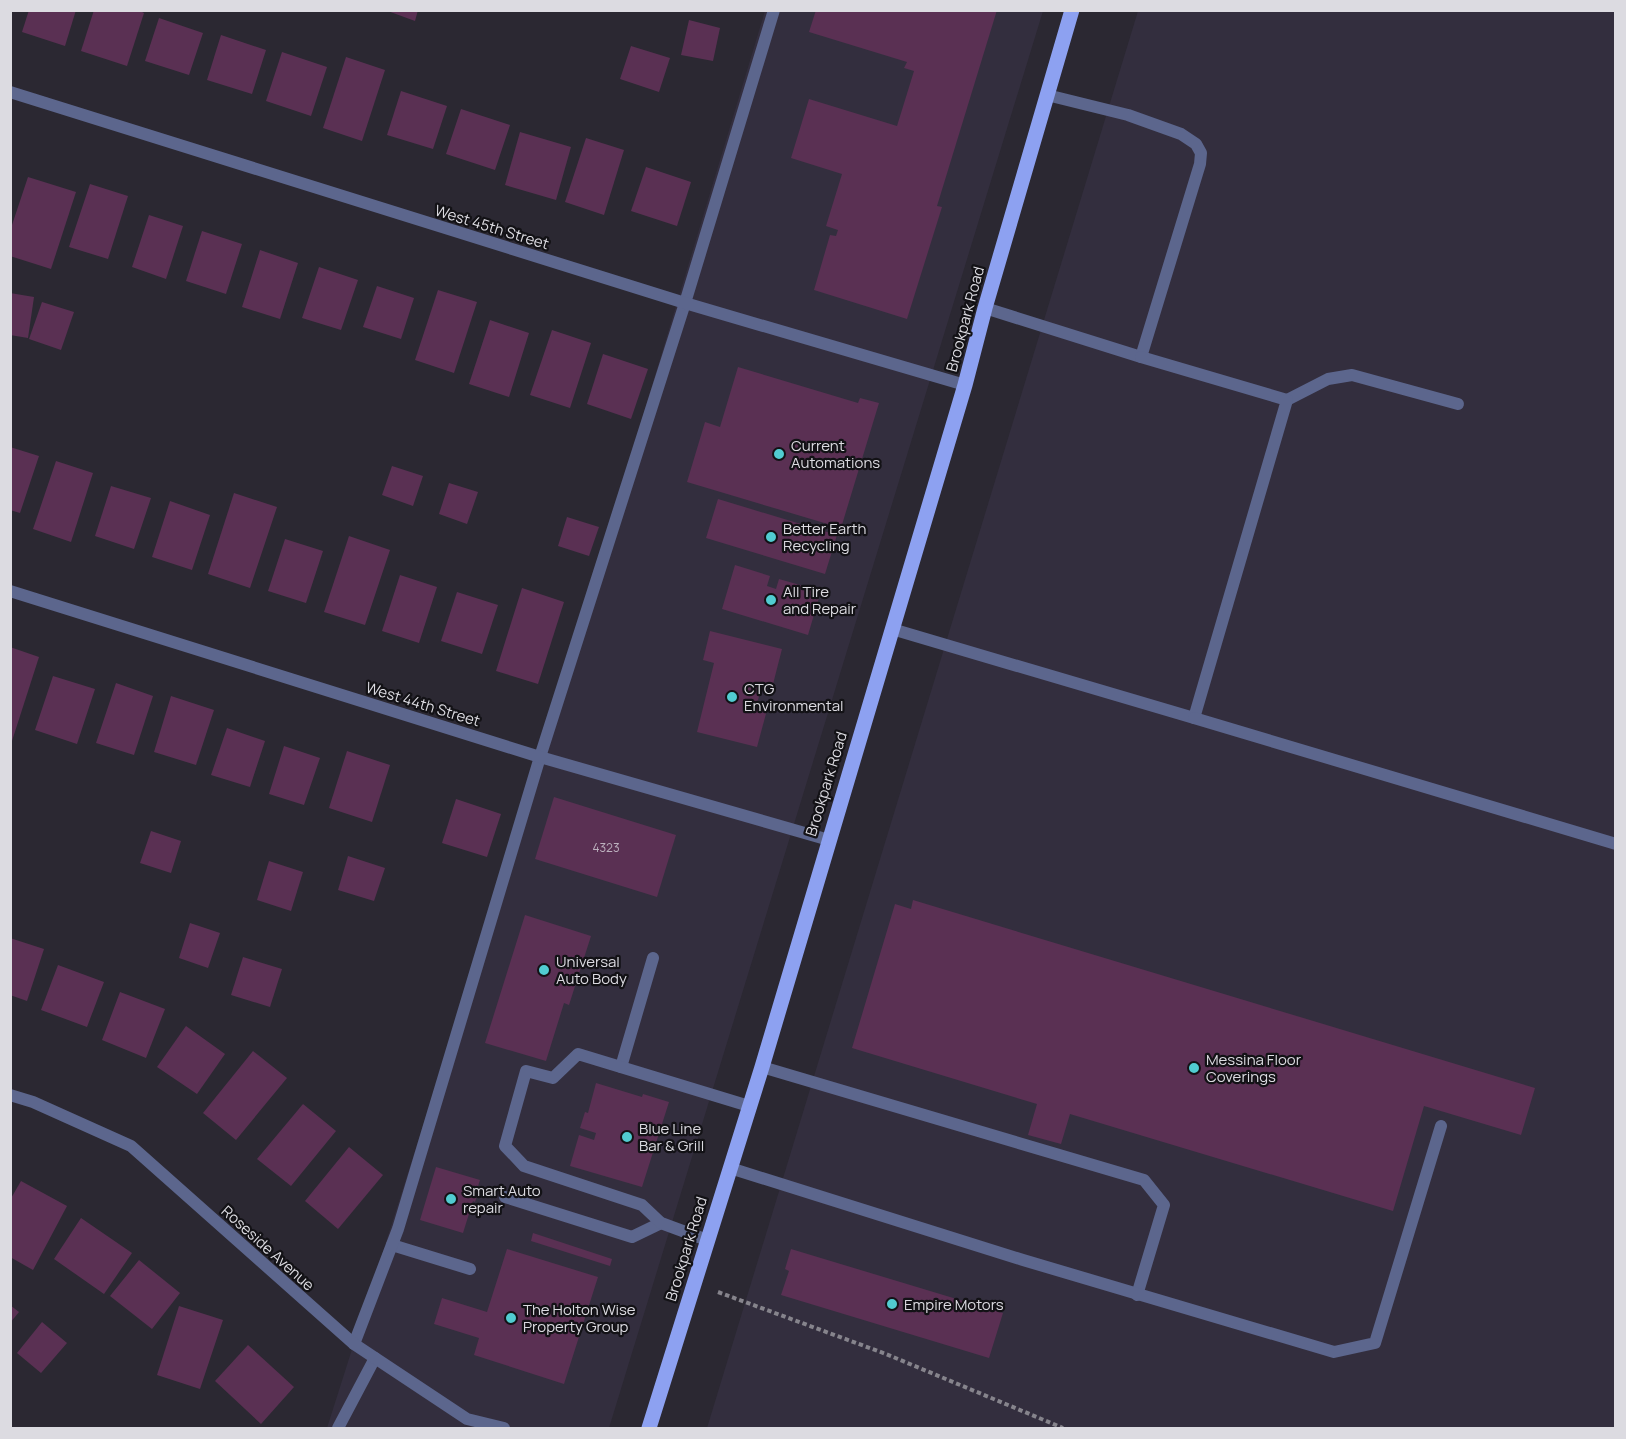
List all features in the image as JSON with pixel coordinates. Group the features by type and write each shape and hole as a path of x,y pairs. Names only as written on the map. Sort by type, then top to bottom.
{"main road":[{"name":"Brookpark Road","path":"649,1428 762,1066 965,385 1072,10"}],"street":[{"path":"354,1344 392,1245 540,757 686,303 774,10"},
{"name":"West 45th Street","path":"10,92 686,303 965,385"},
{"path":"1047,95 1128,115 1181,134 1196,144 1201,153 1200,164 1141,357"},
{"path":"986,308 1287,400 1328,380 1352,375 1458,404"},
{"path":"1194,718 1287,400"},
{"name":"West 44th Street","path":"10,591 540,757 829,840"},
{"path":"892,629 1616,844"},
{"path":"621,1067 653,958"},
{"path":"707,1240 661,1223 642,1205 524,1166 505,1146 526,1071 553,1078 578,1054 750,1106"},
{"path":"762,1066 1144,1180 1164,1205 1137,1295"},
{"name":"Roseside Avenue","path":"10,1095 33,1102 131,1146 354,1344 467,1419 504,1428"},
{"path":"730,1168 1137,1295 1334,1352 1375,1343 1441,1126"},
{"path":"505,1197 632,1237 661,1223"},
{"path":"392,1245 470,1269"},
{"path":"338,1428 375,1358"}],"path":[{"path":"694,1283 885,1354 1063,1428"}],"shaded area":[{"path":"765,11 1043,11 609,1428 327,1428 540,757"},
{"path":"1138,11 1615,11 1615,1428 707,1428"}],"building":[{"path":"29,10 76,10 65,46 22,32"},
{"path":"94,10 138,10 144,13 127,66 81,51"},
{"path":"385,10 418,10 415,21"},
{"path":"816,10 997,10 937,206 942,207 907,319 814,290 830,235 836,236 838,230 826,226 842,174 791,158 809,99 897,126 914,71 904,68 907,62 809,32"},
{"path":"159,18 203,33 189,75 145,61"},
{"path":"689,20 720,28 713,61 681,55"},
{"path":"221,35 266,50 252,94 207,80"},
{"path":"631,46 670,58 659,92 620,79"},
{"path":"282,52 327,67 311,116 266,101"},
{"path":"346,57 385,70 362,141 323,128"},
{"path":"401,91 447,106 433,149 387,135"},
{"path":"461,109 510,125 495,170 446,154"},
{"path":"520,132 571,147 556,200 505,185"},
{"path":"586,138 624,150 604,215 565,202"},
{"path":"646,167 691,182 677,226 631,211"},
{"path":"28,177 76,192 51,269 10,256 10,231"},
{"path":"90,184 128,196 108,259 69,247"},
{"path":"149,215 183,226 166,279 132,267"},
{"path":"202,231 242,244 226,294 186,281"},
{"path":"260,250 298,263 280,319 242,307"},
{"path":"319,267 358,280 341,330 302,318"},
{"path":"377,286 414,298 401,339 363,327"},
{"path":"438,290 477,302 454,373 415,360"},
{"path":"10,293 34,297 28,338 10,335"},
{"path":"42,302 74,312 61,350 29,339"},
{"path":"490,320 529,333 509,397 469,384"},
{"path":"552,330 591,343 570,408 530,395"},
{"path":"603,354 648,369 631,419 587,404"},
{"name":"Current Automations","path":"738,367 858,403 860,398 879,403 841,528 687,482 705,422 720,427"},
{"path":"10,447 39,456 20,513 10,510"},
{"path":"56,461 93,473 71,542 33,529"},
{"path":"392,466 423,476 413,506 382,495"},
{"path":"449,483 478,492 467,524 439,514"},
{"path":"111,486 151,498 134,549 95,536"},
{"path":"234,493 277,507 250,588 208,574"},
{"name":"Better Earth Recycling","path":"718,499 837,535 825,574 706,538"},
{"path":"170,501 210,515 192,570 152,557"},
{"path":"567,517 599,527 589,556 558,546"},
{"path":"349,536 390,550 365,625 324,612"},
{"path":"285,539 323,551 306,603 268,591"},
{"name":"All Tire and Repair","path":"735,565 770,576 767,586 776,589 779,579 821,591 808,635 722,609"},
{"path":"400,575 437,587 419,643 382,631"},
{"path":"522,588 564,602 538,684 496,671"},
{"path":"457,592 498,605 482,654 441,641"},
{"name":"CTG Environmental","path":"710,631 782,649 772,688 762,686 756,707 767,710 757,747 697,732 714,663 703,660"},
{"path":"10,647 39,657 11,744 10,744"},
{"path":"53,676 95,689 77,744 35,730"},
{"path":"116,683 153,696 134,755 96,743"},
{"path":"171,696 214,710 196,765 154,752"},
{"path":"227,728 265,741 250,787 211,775"},
{"path":"284,746 320,758 304,805 269,794"},
{"path":"347,751 390,765 372,822 329,808"},
{"path":"554,797 676,835 657,897 535,859"},
{"path":"456,799 501,814 487,857 442,843"},
{"path":"151,831 181,841 171,873 140,863"},
{"path":"348,856 385,868 374,901 338,890"},
{"path":"269,861 303,872 291,911 257,900"},
{"name":"Messina Floor Coverings","path":"913,900 1535,1088 1521,1135 1424,1106 1393,1211 1070,1114 1061,1144 1028,1135 1037,1104 852,1048 895,904 911,909"},
{"name":"Universal Auto Body","path":"525,915 591,936 569,1005 564,1003 546,1061 485,1043"},
{"path":"190,923 220,933 208,968 179,958"},
{"path":"10,938 44,949 27,1001 10,995"},
{"path":"243,957 282,969 270,1007 231,995"},
{"path":"58,965 104,982 87,1027 41,1010"},
{"path":"120,992 165,1009 146,1058 102,1040"},
{"path":"186,1026 225,1054 197,1094 157,1067"},
{"path":"253,1051 287,1078 236,1140 203,1113"},
{"name":"Blue Line Bar & Grill","path":"596,1083 642,1097 643,1094 669,1102 642,1187 570,1166 579,1135 594,1140 596,1133 580,1128 585,1112 588,1113"},
{"path":"303,1104 336,1131 291,1186 257,1159"},
{"path":"349,1147 383,1175 338,1229 305,1201"},
{"name":"Smart Auto repair","path":"436,1167 480,1180 475,1196 477,1196 475,1202 473,1201 463,1233 420,1220"},
{"path":"21,1181 67,1206 33,1270 10,1257 10,1200"},
{"path":"81,1218 132,1253 104,1294 54,1259"},
{"path":"533,1233 612,1259 610,1266 531,1241"},
{"name":"The Holton Wise Property Group","path":"507,1249 598,1277 564,1384 474,1355 479,1338 434,1324 442,1298 487,1312"},
{"name":"Empire Motors","path":"791,1249 1003,1313 989,1358 781,1295 789,1271 785,1269"},
{"path":"139,1260 180,1293 152,1329 110,1296"},
{"path":"10,1305 19,1312 10,1323"},
{"path":"179,1306 223,1320 200,1389 157,1375"},
{"path":"42,1322 67,1343 41,1373 17,1353"},
{"path":"248,1345 294,1387 261,1424 215,1381"}],"place":[{"name":"Current Automations","path":"779,454"},
{"name":"Better Earth Recycling","path":"771,537"},
{"name":"All Tire and Repair","path":"771,600"},
{"name":"CTG Environmental","path":"732,697"},
{"name":"Universal Auto Body","path":"544,970"},
{"name":"Messina Floor Coverings","path":"1194,1068"},
{"name":"Blue Line Bar & Grill","path":"627,1137"},
{"name":"Smart Auto repair","path":"451,1199"},
{"name":"Empire Motors","path":"892,1304"},
{"name":"The Holton Wise Property Group","path":"511,1318"}]}
